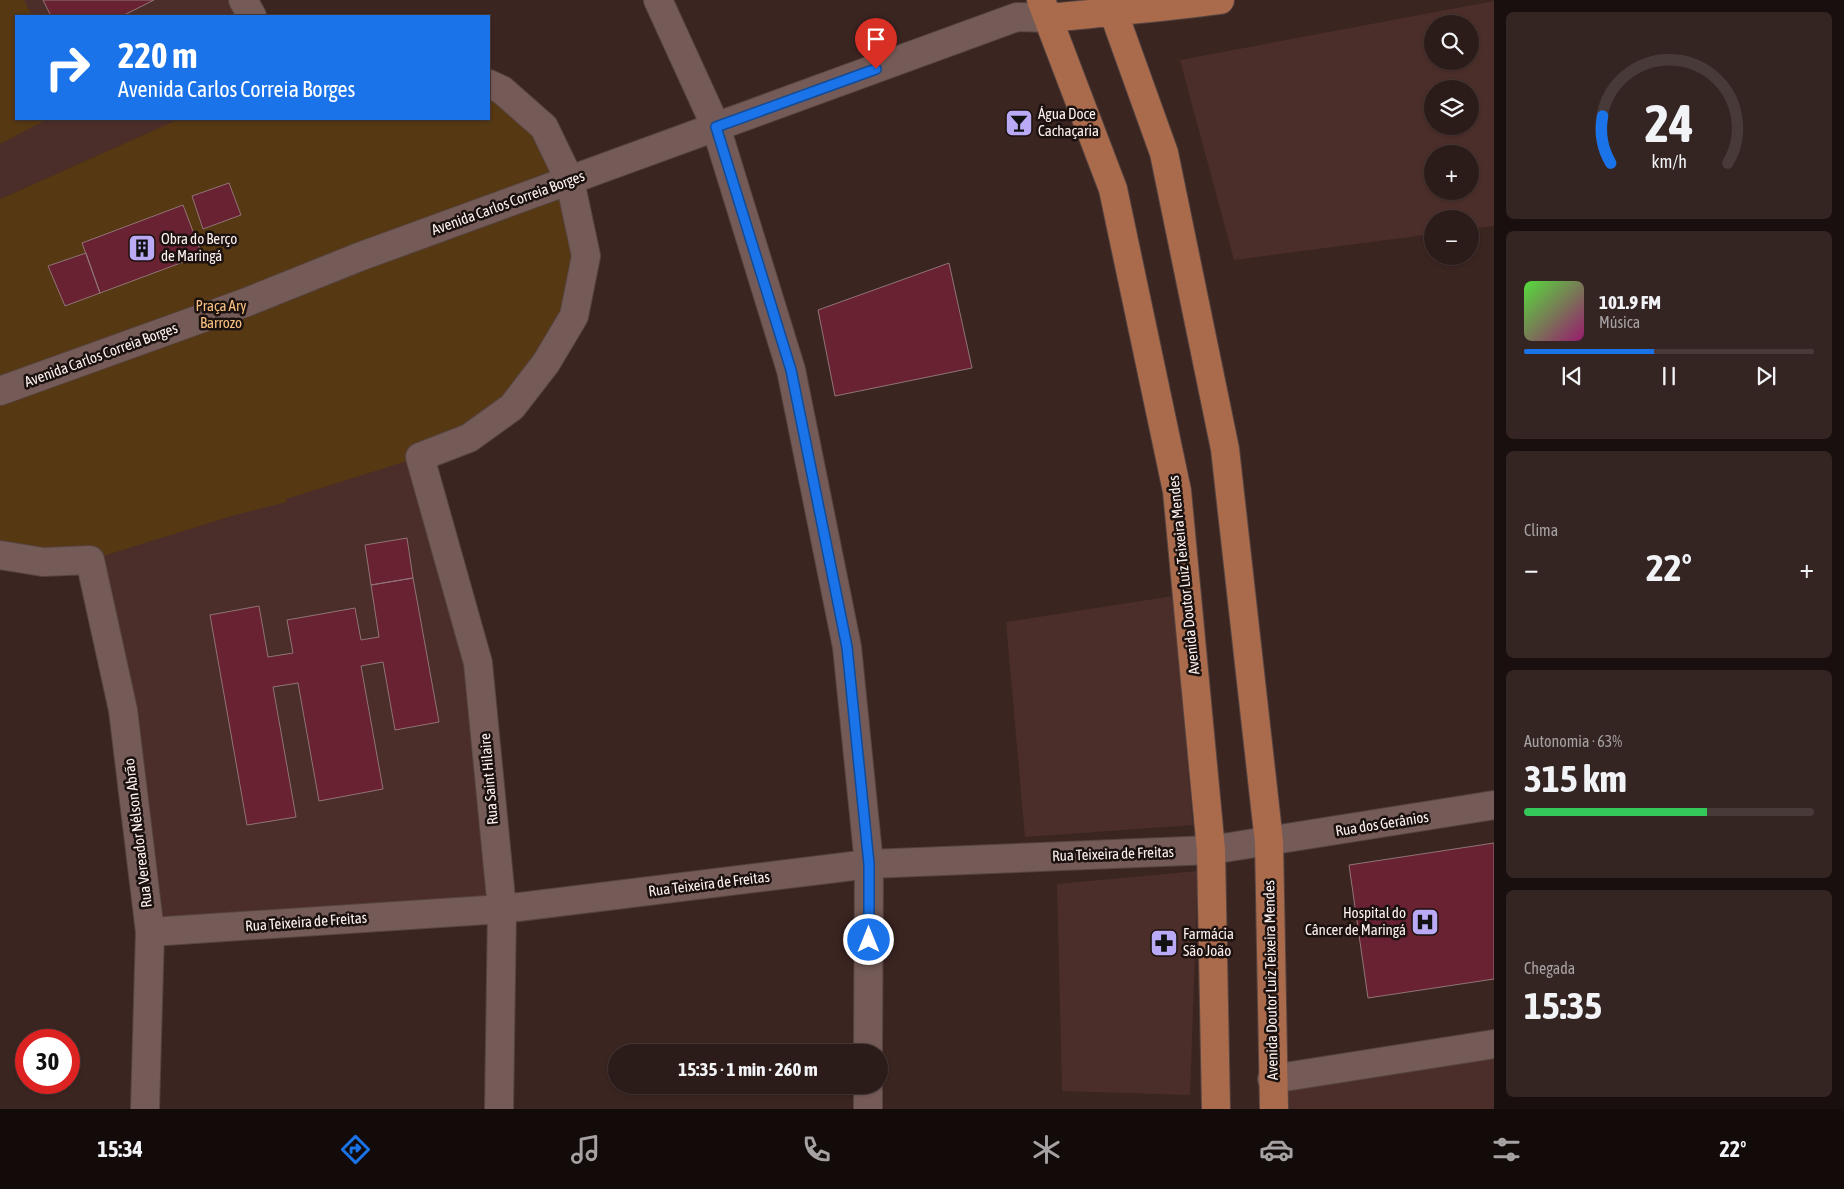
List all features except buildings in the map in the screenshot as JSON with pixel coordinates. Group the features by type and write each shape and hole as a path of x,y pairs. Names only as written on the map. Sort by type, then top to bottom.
{"main road":[{"name":"Avenida Carlos Correia Borges","path":"1035,9 1111,5 1153,10 1220,0"},
{"name":"Avenida Doutor Luiz Teixeira Mendes","path":"1111,5 1164,153 1225,449 1269,842 1274,1109"},
{"name":"Avenida Doutor Luiz Teixeira Mendes","path":"1035,9 1113,189 1177,491 1212,850 1216,1109"}],"street":[{"path":"243,0 251,15"},
{"path":"658,0 716,127 793,380 847,647 869,864 868,1044"},
{"name":"Avenida Carlos Correia Borges","path":"0,391 247,302 359,257 1035,9"},
{"path":"490,84 502,90 544,127 570,181"},
{"name":"Rua Saint Hilaire","path":"499,1109 502,909 478,663 420,457 469,438 512,407 546,363 574,316 586,256 570,181"},
{"name":"Rua Vereador Nélson Abrão","path":"0,554 43,562 90,560 124,710 150,932 145,1109"},
{"name":"Rua dos Gerânios","path":"1269,842 1494,805"},
{"name":"Rua Teixeira de Freitas","path":"150,932 502,909 869,864 1212,850 1269,842"},
{"path":"1272,1079 1494,1044"},
{"path":"868,1094 868,1109"}],"shaded area":[{"path":"0,0 243,0 251,15 15,15 15,120 177,120 0,199"},
{"path":"1494,1 1494,226 1479,228 1479,210 1424,210 1424,235 1234,260 1180,60"},
{"path":"366,255 478,663 502,909 150,932 90,560"},
{"path":"1173,596 1193,825 1025,837 1006,622"},
{"path":"1198,871 1190,1095 1062,1091 1057,884"},
{"path":"1494,1044 1494,1109 1273,1109 1272,1079"}],"green space":[{"path":"0,0 24,0 32,15 15,15 15,120 46,120 0,144"},
{"name":"Praça Ary Barrozo","path":"490,84 502,90 570,181 574,316 512,407 426,455 286,499 287,502 235,515 90,560 0,555 0,199 177,120 490,120"}],"place":[{"name":"Água Doce Cachaçaria","path":"1019,123"},
{"name":"Obra do Berço de Maringá","path":"142,248"},
{"name":"Hospital do Câncer de Maringá","path":"1425,922"},
{"name":"Farmácia São João","path":"1164,943"}],"route":[{"path":"869,940 869,864 847,647 791,370 716,127 876,69"}]}
